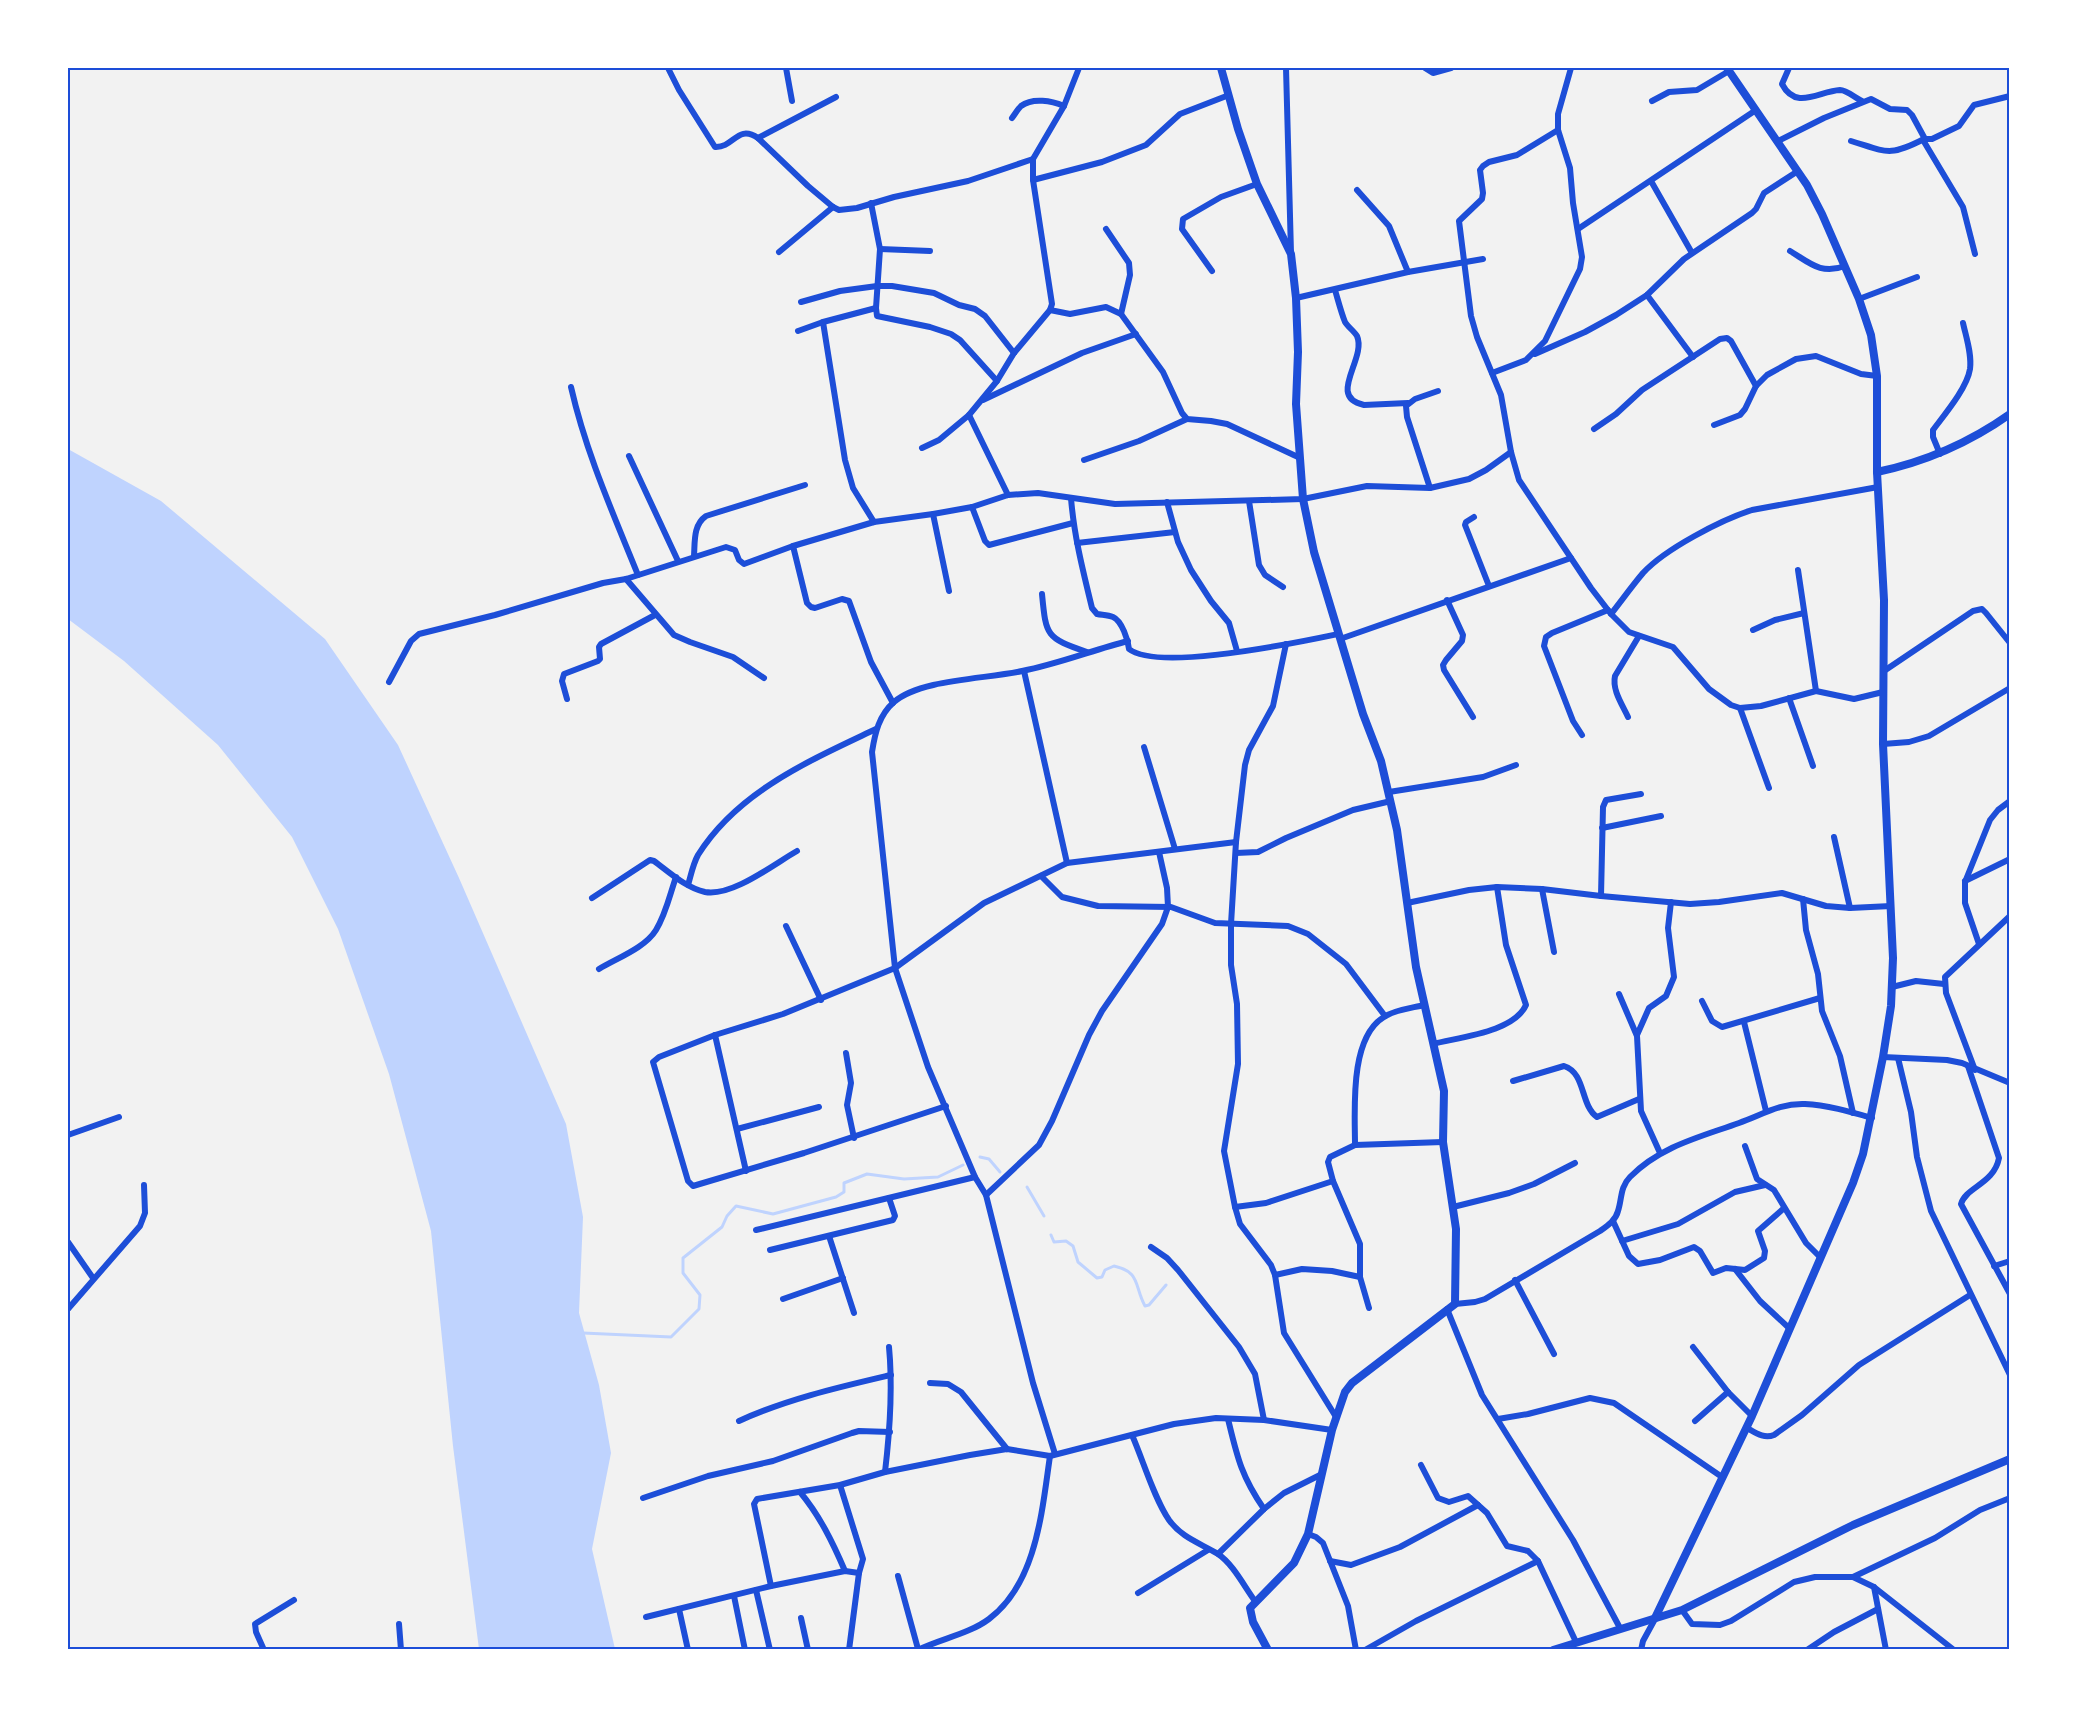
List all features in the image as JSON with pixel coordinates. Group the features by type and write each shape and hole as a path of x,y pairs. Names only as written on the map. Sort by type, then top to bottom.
{"main road":[{"path":"1655,1618 1747,1428 1853,1183 1872,1118 1892,987 1893,958 1883,744 1884,600 1877,472 1877,376 1871,335 1859,299 1822,214 1798,171 1728,69"},
{"path":"1553,1650 1682,1610 1853,1525 2010,1459"}],"street":[{"path":"668,68 715,147 721,147 744,133 751,133 833,207 846,210 968,181 1033,159"},
{"path":"786,68 792,101"},
{"path":"922,448 939,440 969,415 997,381 1014,353 1050,310 1052,296 1046,271 1033,180 1033,159 1064,106 1078,68"},
{"path":"1221,68 1257,184 1291,254"},
{"path":"1286,68 1291,254 1296,298 1298,351 1296,404 1303,499 1314,552 1363,714 1381,761 1390,796 1416,967 1444,1091 1443,1142 1456,1229 1455,1304"},
{"path":"1425,68 1433,73 1451,68"},
{"path":"1532,356 1545,341 1580,269 1582,257 1570,168 1558,130 1558,114 1571,68"},
{"path":"1789,68 1782,84 1786,90 1798,97 1805,99 1838,90 1862,101"},
{"path":"1652,101 1669,92 1697,90 1728,69"},
{"path":"1033,180 1102,162 1146,145 1180,114 1229,95"},
{"path":"1851,141 1891,153 1932,139 1959,126 1974,105 2010,96"},
{"path":"758,138 836,98"},
{"path":"1778,141 1862,101 1871,99 1890,109 1907,110 1912,115 1963,207 1975,254"},
{"path":"1012,118 1021,106 1026,104 1049,100 1064,106"},
{"path":"1578,229 1756,110"},
{"path":"1558,130 1517,155 1483,166 1480,170 1482,199 1459,221 1471,316 1477,337 1501,395 1511,452 1519,480 1591,588 1610,612 1629,632 1673,646 1709,689 1731,705 1740,708 1761,706 1815,691 1854,699 1883,692"},
{"path":"1492,373 1585,333 1647,295 1692,253 1752,213 1764,193 1798,171"},
{"path":"1651,181 1692,253"},
{"path":"1212,272 1182,229 1183,219 1221,196 1257,184"},
{"path":"1358,190 1389,225 1408,272"},
{"path":"871,203 880,249 877,316 930,327 951,334 960,340 997,381"},
{"path":"779,252 833,207"},
{"path":"1106,229 1129,263 1130,275 1121,314"},
{"path":"880,249 930,251"},
{"path":"1790,251 1823,270 1835,270 1845,266"},
{"path":"1296,298 1408,272 1483,259"},
{"path":"1859,299 1917,277"},
{"path":"801,302 840,291 877,286 892,286 934,293 959,305 975,309 985,316 1014,353"},
{"path":"1335,290 1346,323 1357,337 1358,352 1346,388 1349,398 1364,405 1408,403 1438,391"},
{"path":"1647,295 1693,357"},
{"path":"798,331 876,308"},
{"path":"1050,310 1070,314 1106,308 1121,314 1163,372 1187,419"},
{"path":"823,322 845,460 853,488 874,522"},
{"path":"1940,454 1933,437 1933,430 1970,372 1963,322"},
{"path":"980,402 1082,353 1136,334"},
{"path":"1594,429 1616,414 1642,390 1720,339 1727,338 1756,386"},
{"path":"1714,425 1740,415 1756,386 1767,375 1796,359 1816,356 1861,374 1877,376"},
{"path":"571,387 580,429 638,575"},
{"path":"1408,403 1407,417 1430,488"},
{"path":"1877,472 1909,466 1940,454 2010,414"},
{"path":"969,415 1008,495"},
{"path":"1084,460 1139,441 1187,419 1227,424 1299,458"},
{"path":"389,682 411,641 419,634 495,615 603,583 627,579 694,556 730,547 735,550 739,560 744,564 793,546 874,522 972,507 1008,495 1038,493 1114,504 1303,499 1367,486 1430,488 1469,479 1511,452"},
{"path":"629,456 678,561"},
{"path":"694,556 696,531 700,520 706,516 805,485"},
{"path":"1582,735 1573,721 1544,646 1544,641 1552,633 1610,612 1644,572 1665,553 1736,515 1752,510 1878,487"},
{"path":"1071,498 1073,524 1092,608 1097,614 1112,616 1117,620 1132,652 1155,656 1183,657 1339,637 1571,558"},
{"path":"1249,501 1259,565 1265,574 1283,587"},
{"path":"1167,502 1175,532 1191,570 1211,602 1232,628 1237,651"},
{"path":"972,507 985,541 989,545 1073,524"},
{"path":"933,514 949,591"},
{"path":"1474,517 1464,525 1489,586"},
{"path":"1077,543 1175,532"},
{"path":"793,546 807,603 815,608 842,599 849,601 871,662 893,703"},
{"path":"1798,570 1815,691"},
{"path":"627,579 674,635 733,657 764,678"},
{"path":"1042,594 1045,624 1049,632 1061,643 1088,652"},
{"path":"1447,600 1462,635 1462,641 1446,660 1444,670 1473,717"},
{"path":"1884,671 1973,611 1982,609 2010,643"},
{"path":"1753,630 1775,620 1804,613"},
{"path":"567,699 562,681 564,674 598,661 601,644 656,615"},
{"path":"1628,717 1614,688 1614,682 1615,676 1639,636"},
{"path":"898,1576 918,1649 988,1620 1005,1604 1021,1580 1032,1550 1052,1455 986,1195 975,1178 916,1035 895,968 872,752 876,729 881,718 893,703 909,692 1024,671 1128,641"},
{"path":"1286,644 1273,706 1250,750 1245,765 1236,842 1231,924 1231,965 1237,1004 1238,1064 1224,1151 1240,1224 1271,1265 1275,1275 1284,1333 1336,1417"},
{"path":"1024,671 1067,863"},
{"path":"1883,744 1909,742 1929,736 2010,688"},
{"path":"1789,698 1812,766"},
{"path":"1740,708 1769,788"},
{"path":"688,885 698,855 733,812 763,789 816,757 876,729"},
{"path":"1144,747 1175,849"},
{"path":"1236,853 1258,852 1390,796 1483,777 1516,765"},
{"path":"1601,896 1603,807 1606,800 1641,794"},
{"path":"1978,944 1965,903 1965,882 1990,820 2010,801"},
{"path":"1602,828 1661,816"},
{"path":"1834,837 1850,908"},
{"path":"946,1107 697,1186 691,1185 652,1062 659,1057 715,1035 821,1000 895,968 984,903 1067,863 1236,842"},
{"path":"592,898 645,861 654,861 688,885 707,892 718,892 738,886 797,851"},
{"path":"986,1195 1039,1145 1102,1011 1162,924 1170,907 1159,852"},
{"path":"1965,882 2010,859"},
{"path":"1041,876 1062,897 1098,906 1170,907 1215,923 1288,926 1308,934 1346,964 1385,1016"},
{"path":"598,969 649,939 663,916 676,877"},
{"path":"1407,903 1469,890 1497,887 1542,888 1690,904 1782,892 1826,906 1850,908 1891,906"},
{"path":"1433,1044 1495,1029 1513,1022 1522,1014 1526,1005 1506,945 1497,887"},
{"path":"1542,888 1554,952"},
{"path":"1803,899 1806,930 1818,974 1822,1011 1840,1056 1853,1113"},
{"path":"1637,1036 1649,1008 1666,996 1674,977 1668,928 1671,902"},
{"path":"1975,1070 1944,984 1945,977 2010,916"},
{"path":"786,926 821,1000"},
{"path":"1892,987 1916,981 1944,984"},
{"path":"1619,994 1637,1036 1639,1099 1645,1123 1660,1153"},
{"path":"1702,1001 1712,1021 1722,1027 1820,998"},
{"path":"1355,1145 1355,1104 1360,1053 1370,1031 1385,1016 1424,1005"},
{"path":"1744,1022 1766,1111"},
{"path":"715,1035 746,1171"},
{"path":"846,1053 851,1083 848,1105 854,1138"},
{"path":"1883,1057 1947,1060 2010,1083"},
{"path":"1898,1058 1911,1112 1917,1157 1931,1211 2010,1374"},
{"path":"1513,1081 1564,1066 1569,1067 1577,1077 1591,1112 1597,1117 1639,1099"},
{"path":"1968,1066 1999,1158 1997,1167 1988,1180 1964,1198 1961,1204 2010,1294"},
{"path":"1268,1650 1253,1622 1250,1608 1294,1563 1308,1534 1332,1430 1345,1392 1352,1383 1455,1304 1485,1299 1600,1231 1613,1221 1618,1212 1625,1184 1660,1153 1688,1140 1785,1105 1806,1104 1872,1118"},
{"path":"737,1129 819,1107"},
{"path":"68,1135 119,1117"},
{"path":"1369,1308 1360,1277 1360,1244 1333,1181 1328,1162 1330,1157 1355,1145 1443,1142"},
{"path":"1745,1146 1757,1179 1774,1190 1783,1209 1806,1244 1820,1257"},
{"path":"1453,1207 1509,1193 1534,1184 1575,1163"},
{"path":"756,1230 975,1178"},
{"path":"1235,1207 1266,1203 1333,1181"},
{"path":"68,1309 140,1226 145,1213 144,1185"},
{"path":"1622,1241 1678,1224 1735,1192 1765,1185"},
{"path":"770,1250 893,1220 895,1215 889,1197"},
{"path":"1613,1221 1629,1256 1638,1264 1660,1260 1694,1248 1700,1251 1713,1273 1726,1268 1745,1270 1764,1258 1766,1251 1758,1231 1783,1209"},
{"path":"829,1236 854,1313"},
{"path":"68,1242 93,1278"},
{"path":"1151,1247 1167,1258 1239,1347 1255,1374 1264,1420"},
{"path":"1994,1266 2010,1261"},
{"path":"1275,1275 1302,1269 1332,1271 1360,1277"},
{"path":"1735,1269 1760,1301 1789,1329"},
{"path":"783,1299 843,1278"},
{"path":"1515,1280 1554,1354"},
{"path":"1747,1428 1763,1436 1774,1435 1859,1365 1970,1295"},
{"path":"1447,1309 1482,1395 1573,1540 1620,1628"},
{"path":"885,1472 890,1432 889,1347"},
{"path":"1693,1347 1728,1392 1752,1416"},
{"path":"739,1421 758,1412 832,1389 891,1375"},
{"path":"930,1383 948,1384 961,1392 1007,1449"},
{"path":"1695,1421 1728,1392"},
{"path":"1498,1419 1528,1414 1590,1398 1602,1399 1614,1403 1722,1477"},
{"path":"1228,1419 1239,1464 1248,1486 1264,1509"},
{"path":"771,1586 755,1500 840,1485 885,1472 1007,1449 1052,1455 1174,1424 1228,1419 1264,1420 1332,1430"},
{"path":"643,1498 708,1476 773,1461 859,1431 890,1432"},
{"path":"1132,1435 1161,1506 1169,1519 1187,1537 1226,1561 1255,1601"},
{"path":"1421,1465 1438,1498 1449,1502 1468,1496 1487,1513 1507,1546 1528,1551 1538,1561 1576,1642"},
{"path":"1218,1554 1264,1509 1284,1493 1322,1474"},
{"path":"840,1485 861,1550 862,1560 849,1650"},
{"path":"800,1492 814,1509 836,1548 844,1571"},
{"path":"1682,1610 1692,1624 1719,1625 1743,1615 1778,1590 1794,1582 1815,1577 1853,1577 1935,1538 1980,1510 2010,1497"},
{"path":"1330,1561 1351,1565 1400,1547 1478,1505"},
{"path":"1308,1534 1323,1543 1348,1606 1356,1650"},
{"path":"1138,1593 1208,1550"},
{"path":"1365,1650 1416,1621 1538,1561"},
{"path":"646,1617 771,1586 844,1571 859,1573"},
{"path":"1853,1577 1874,1587 1954,1650"},
{"path":"1874,1587 1886,1650"},
{"path":"756,1590 771,1650"},
{"path":"734,1596 745,1650"},
{"path":"264,1650 255,1624 294,1600"},
{"path":"679,1609 688,1650"},
{"path":"1807,1650 1878,1609"},
{"path":"801,1618 808,1650"},
{"path":"1641,1650 1642,1641 1655,1618"},
{"path":"399,1624 401,1650"}],"water":[{"path":"68,449 161,501 325,639 398,745 459,878 566,1124 583,1217 579,1313 599,1385 611,1453 592,1549 615,1649 479,1649 453,1446 431,1231 389,1074 338,929 292,837 218,745 124,661 68,619"}],"waterway":[{"path":"980,1157 989,1159 1000,1172"},
{"path":"583,1333 671,1337 699,1309 700,1295 683,1273 683,1258 722,1227 727,1216 736,1206 773,1214 836,1197 844,1192 844,1183 867,1174 904,1179 938,1177 963,1165"},
{"path":"1027,1187 1044,1216"},
{"path":"1051,1235 1054,1242 1066,1241 1073,1246 1078,1262 1097,1278 1102,1277 1105,1270 1114,1266 1129,1272 1133,1276 1145,1306 1149,1305 1166,1285"}]}
